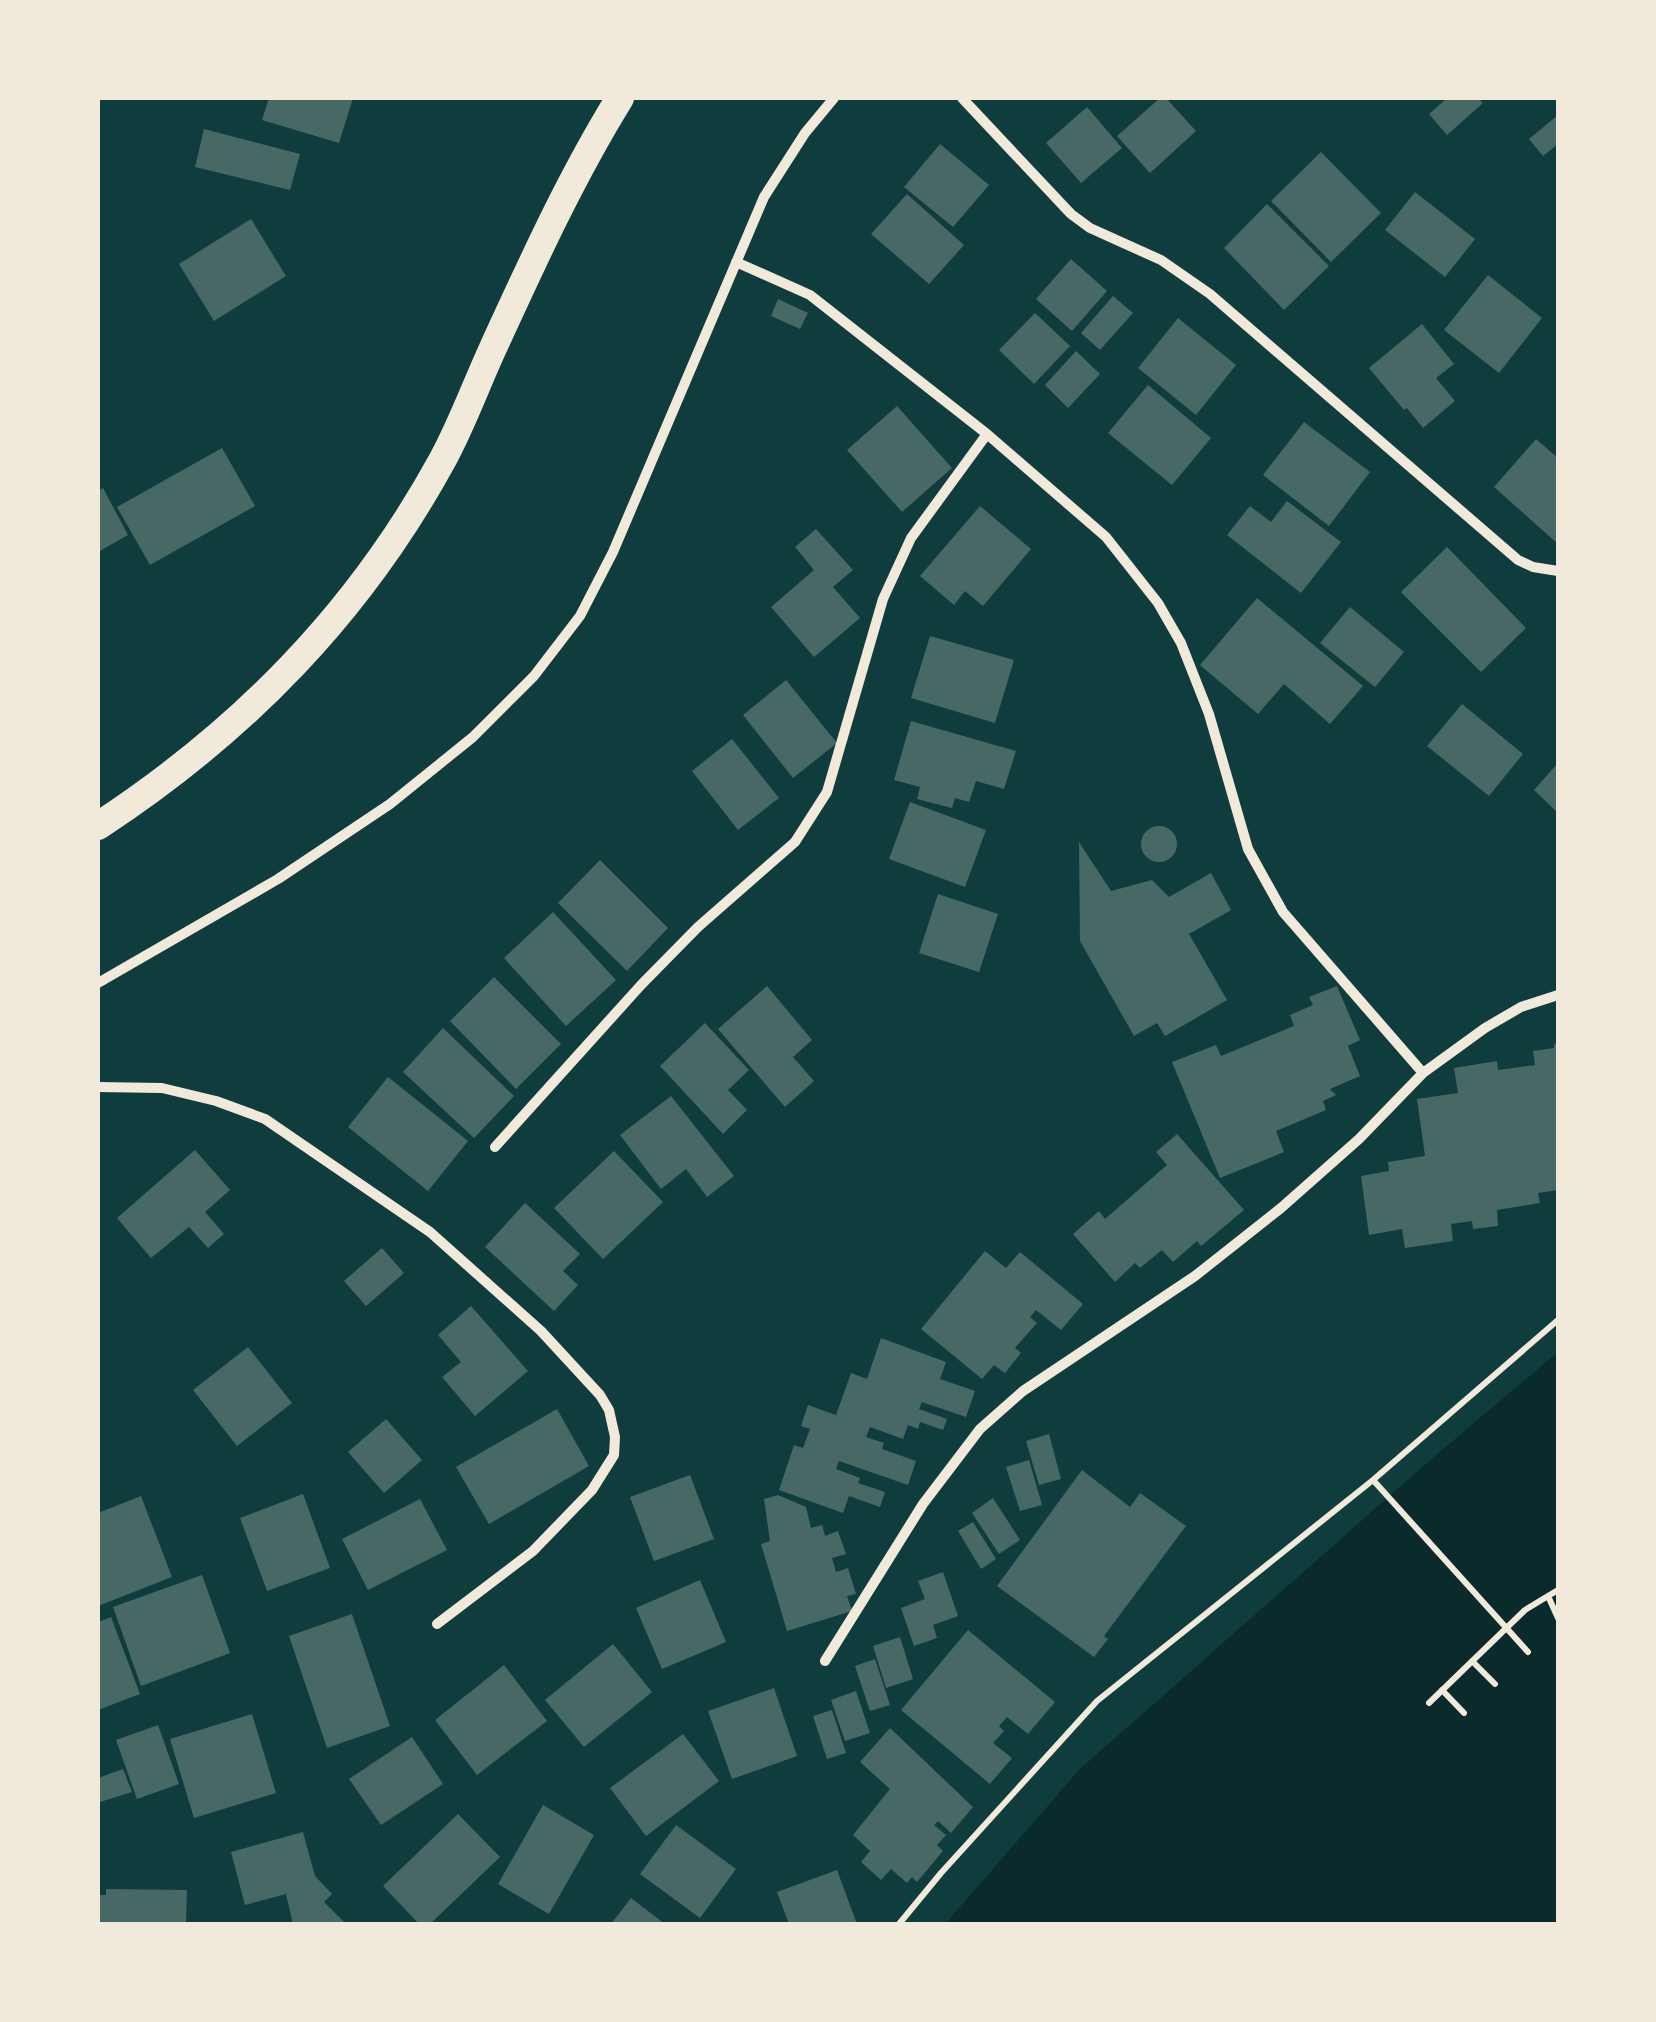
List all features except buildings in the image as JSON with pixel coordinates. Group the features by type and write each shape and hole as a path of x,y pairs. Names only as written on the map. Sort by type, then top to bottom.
{"highway":[{"path":"98,826 143,796 239,720 300,661 369,574 443,459 539,248 620,98"}],"street":[{"path":"98,983 278,880 390,804 473,737 534,676 580,616 613,552 764,197 805,133 834,98"},
{"path":"962,98 1071,214 1090,228 1161,260 1210,294 1518,560 1533,568 1558,571"},
{"path":"736,262 810,295 987,434 1106,537 1158,604 1181,642 1209,714 1248,849 1283,912 1423,1073"},
{"path":"495,1148 652,973 795,842 828,792 883,599 911,538 987,434"},
{"path":"825,1660 923,1504 980,1428 1023,1392 1195,1276 1281,1208 1359,1139 1423,1073 1497,1021 1558,995"},
{"path":"98,1086 162,1088 216,1101 265,1119 430,1232 541,1331 600,1395 616,1438 614,1455 592,1490 533,1551 437,1624"}],"path":[{"path":"899,1924 1098,1701 1373,1480 1558,1320"},
{"path":"1373,1480 1528,1652"},
{"path":"1429,1703 1526,1610 1558,1590"},
{"path":"1548,1596 1558,1618"},
{"path":"1472,1661 1494,1684"},
{"path":"1442,1690 1464,1713"}],"water":[{"path":"1558,1352 1558,1924 945,1924 1080,1769"}]}
